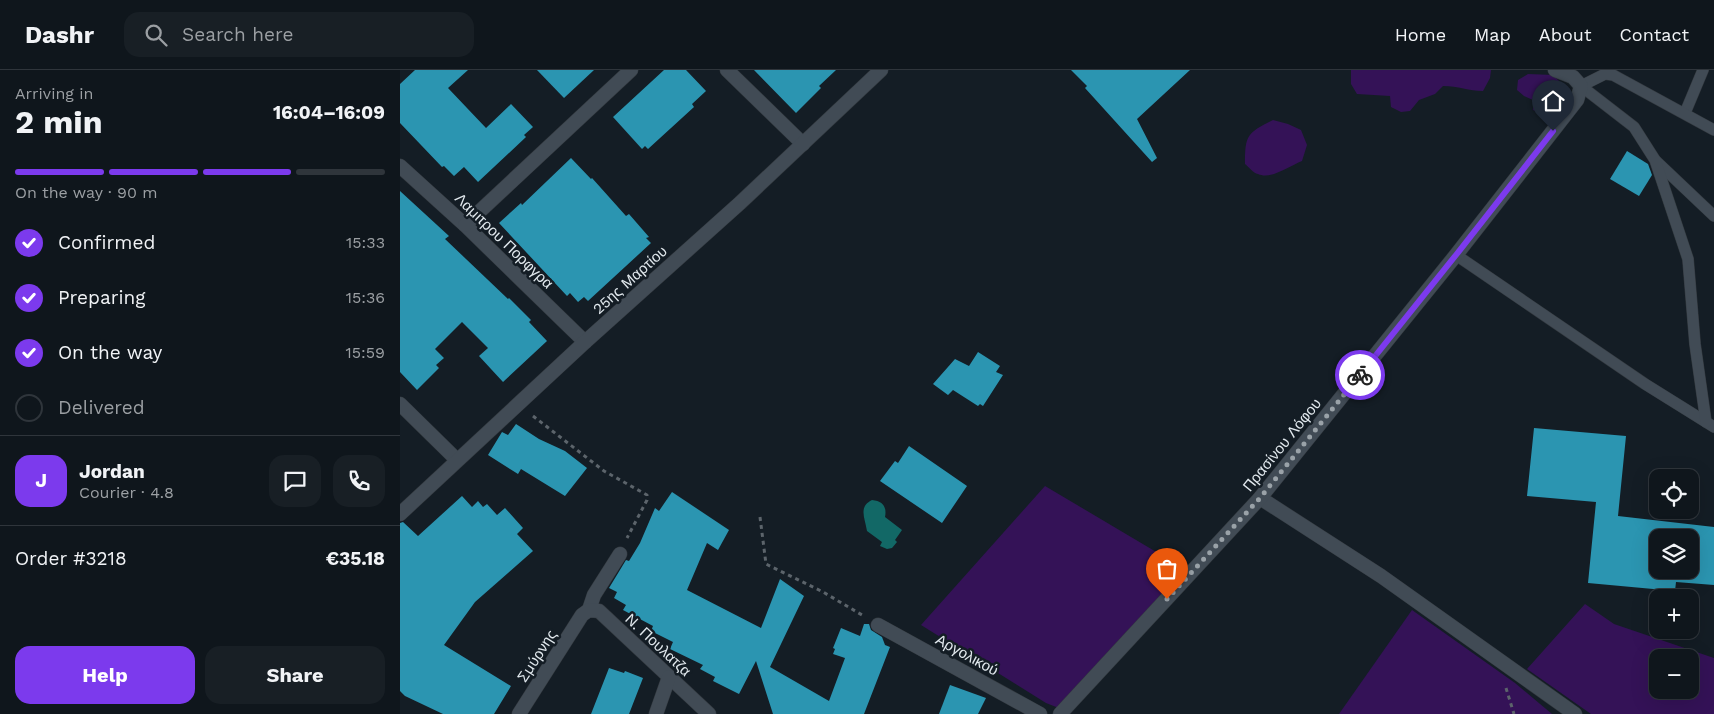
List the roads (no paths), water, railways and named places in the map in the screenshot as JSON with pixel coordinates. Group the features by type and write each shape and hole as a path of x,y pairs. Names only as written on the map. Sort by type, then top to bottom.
{"street":[{"path":"465,225 631,70"},
{"path":"727,70 803,144"},
{"name":"25ης Μαρτίου","path":"400,514 585,342 740,203 881,70"},
{"path":"1555,70 1573,77 1581,86"},
{"name":"Πρασίνου Λόφου","path":"1060,714 1260,498 1456,255 1577,100 1581,86"},
{"name":"Λαμιτρου Πορφγρα","path":"400,166 465,225 585,342"},
{"path":"400,404 456,460"},
{"path":"1260,498 1381,576 1575,714"},
{"name":"Σμύρνης","path":"519,714 586,613 594,595 620,554"},
{"name":"Ν. Πουλατζα","path":"586,613 599,611 709,714"},
{"name":"Αργολικού","path":"878,625 1040,714"},
{"path":"656,714 669,677"}],"lane":[{"path":"1685,113 1703,70"},
{"path":"1714,130 1613,75 1605,74 1581,86 1634,127 1655,160 1714,216"},
{"path":"1655,160 1688,259 1695,344 1710,425"},
{"path":"1456,255 1637,378 1710,425"}]}
